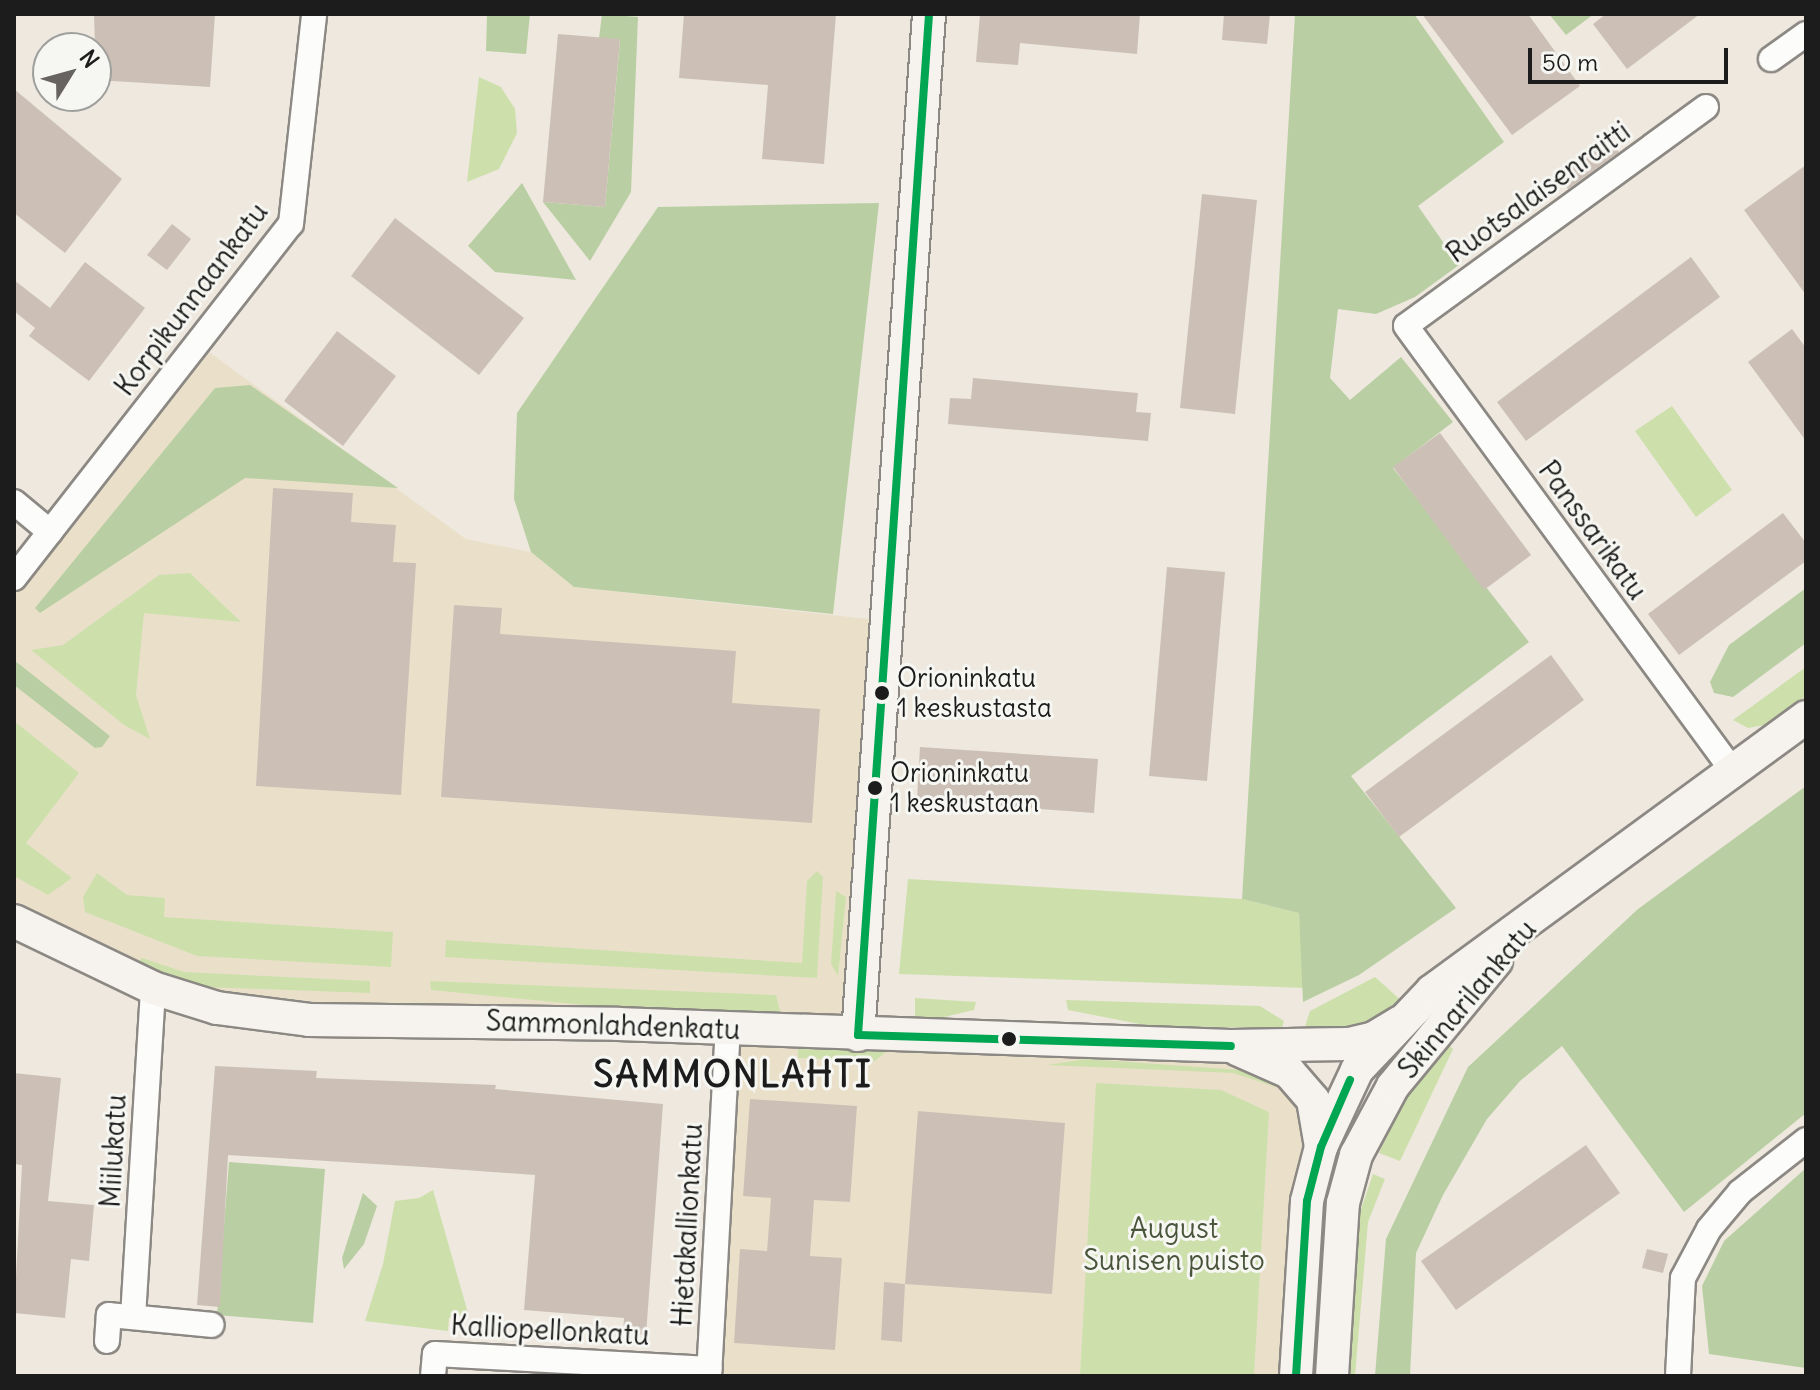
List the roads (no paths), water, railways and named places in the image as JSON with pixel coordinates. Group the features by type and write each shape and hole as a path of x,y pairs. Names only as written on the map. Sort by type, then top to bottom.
{"main road":[{"path":"858,1035 929,14"},
{"name":"Skinnarilankatu","path":"1296,1376 1307,1201 1321,1147 1356,1077 1401,1022 1432,991 1806,717"},
{"name":"Skinnarilankatu","path":"1332,1376 1343,1203 1356,1155 1406,1069 1452,1009 1549,903"},
{"name":"Sammonlahdenkatu","path":"14,921 153,988 217,1008 309,1020 728,1029 1231,1046 1293,1041 1325,1046 1374,1038 1401,1022"},
{"name":"Sammonlahdenkatu","path":"1231,1046 1289,1072 1356,1077 1406,1069"},
{"path":"1325,1046 1356,1077 1356,1155"},
{"name":"Sammonlahdenkatu","path":"1289,1072 1313,1100 1321,1147"}],"street":[{"name":"Korpikunnaankatu","path":"14,578 291,224 314,14"},
{"path":"1771,59 1806,34"},
{"name":"Ruotsalaisenraitti","path":"1406,326 1706,107"},
{"name":"Panssarikatu","path":"1406,326 1732,770"},
{"path":"14,502 50,532"},
{"name":"Miilukatu","path":"133,1317 153,988"},
{"name":"Hietakallionkatu","path":"709,1373 728,1029"},
{"path":"1678,1376 1683,1278 1709,1229 1740,1192 1806,1140"},
{"path":"107,1341 109,1315 212,1325"},
{"name":"Kalliopellonkatu","path":"434,1365 709,1373"}],"place":[{"name":"Orioninkatu 1 keskustasta","path":"882,693"},
{"name":"Orioninkatu 1 keskustaan","path":"875,788"}],"district":[{"name":"SAMMONLAHTI","path":"733,1075"}],"park label":[{"name":"August Sunisen puisto","path":"1174,1244"}]}
